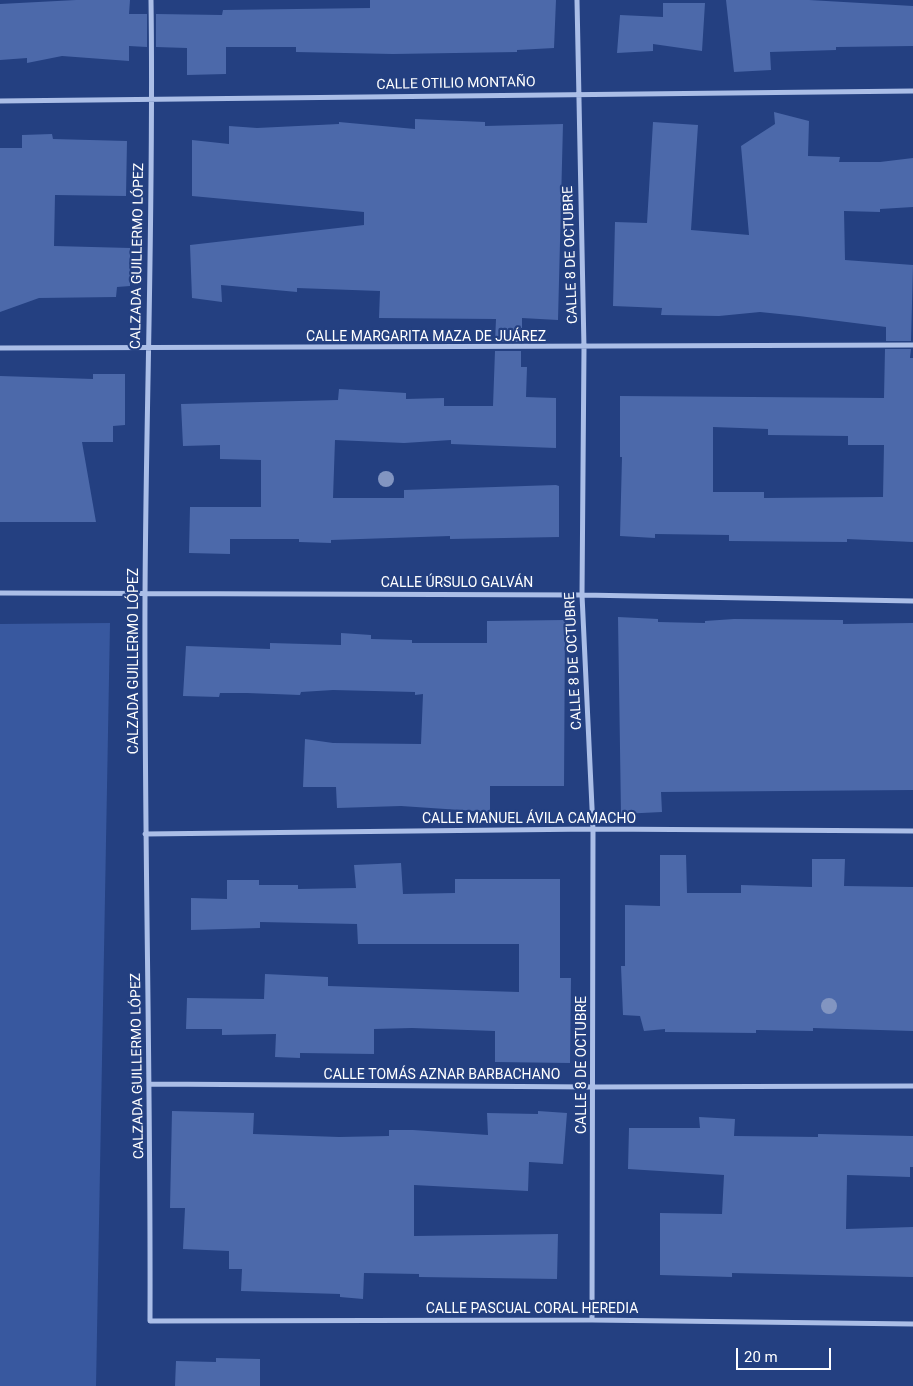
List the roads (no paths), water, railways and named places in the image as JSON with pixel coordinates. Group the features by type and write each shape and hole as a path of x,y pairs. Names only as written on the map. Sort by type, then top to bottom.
{"street":[{"name":"CALZADA GUILLERMO LÓPEZ","path":"150,1321 151,1084 145,834 145,594 153,98 151,0"},
{"name":"CALLE 8 DE OCTUBRE","path":"577,0 577,94 584,348 582,595 593,830 592,1320"},
{"name":"CALLE OTILIO MONTAÑO","path":"0,101 913,92"},
{"name":"CALLE MARGARITA MAZA DE JUÁREZ","path":"0,348 584,348 913,345"},
{"name":"CALLE ÚRSULO GALVÁN","path":"0,593 582,595 913,601"},
{"name":"CALLE MANUEL ÁVILA CAMACHO","path":"145,834 593,830 913,831"},
{"name":"CALLE TOMÁS AZNAR BARBACHANO","path":"151,1084 593,1087 913,1086"},
{"name":"CALLE PASCUAL CORAL HEREDIA","path":"150,1321 592,1320 913,1324"}]}
